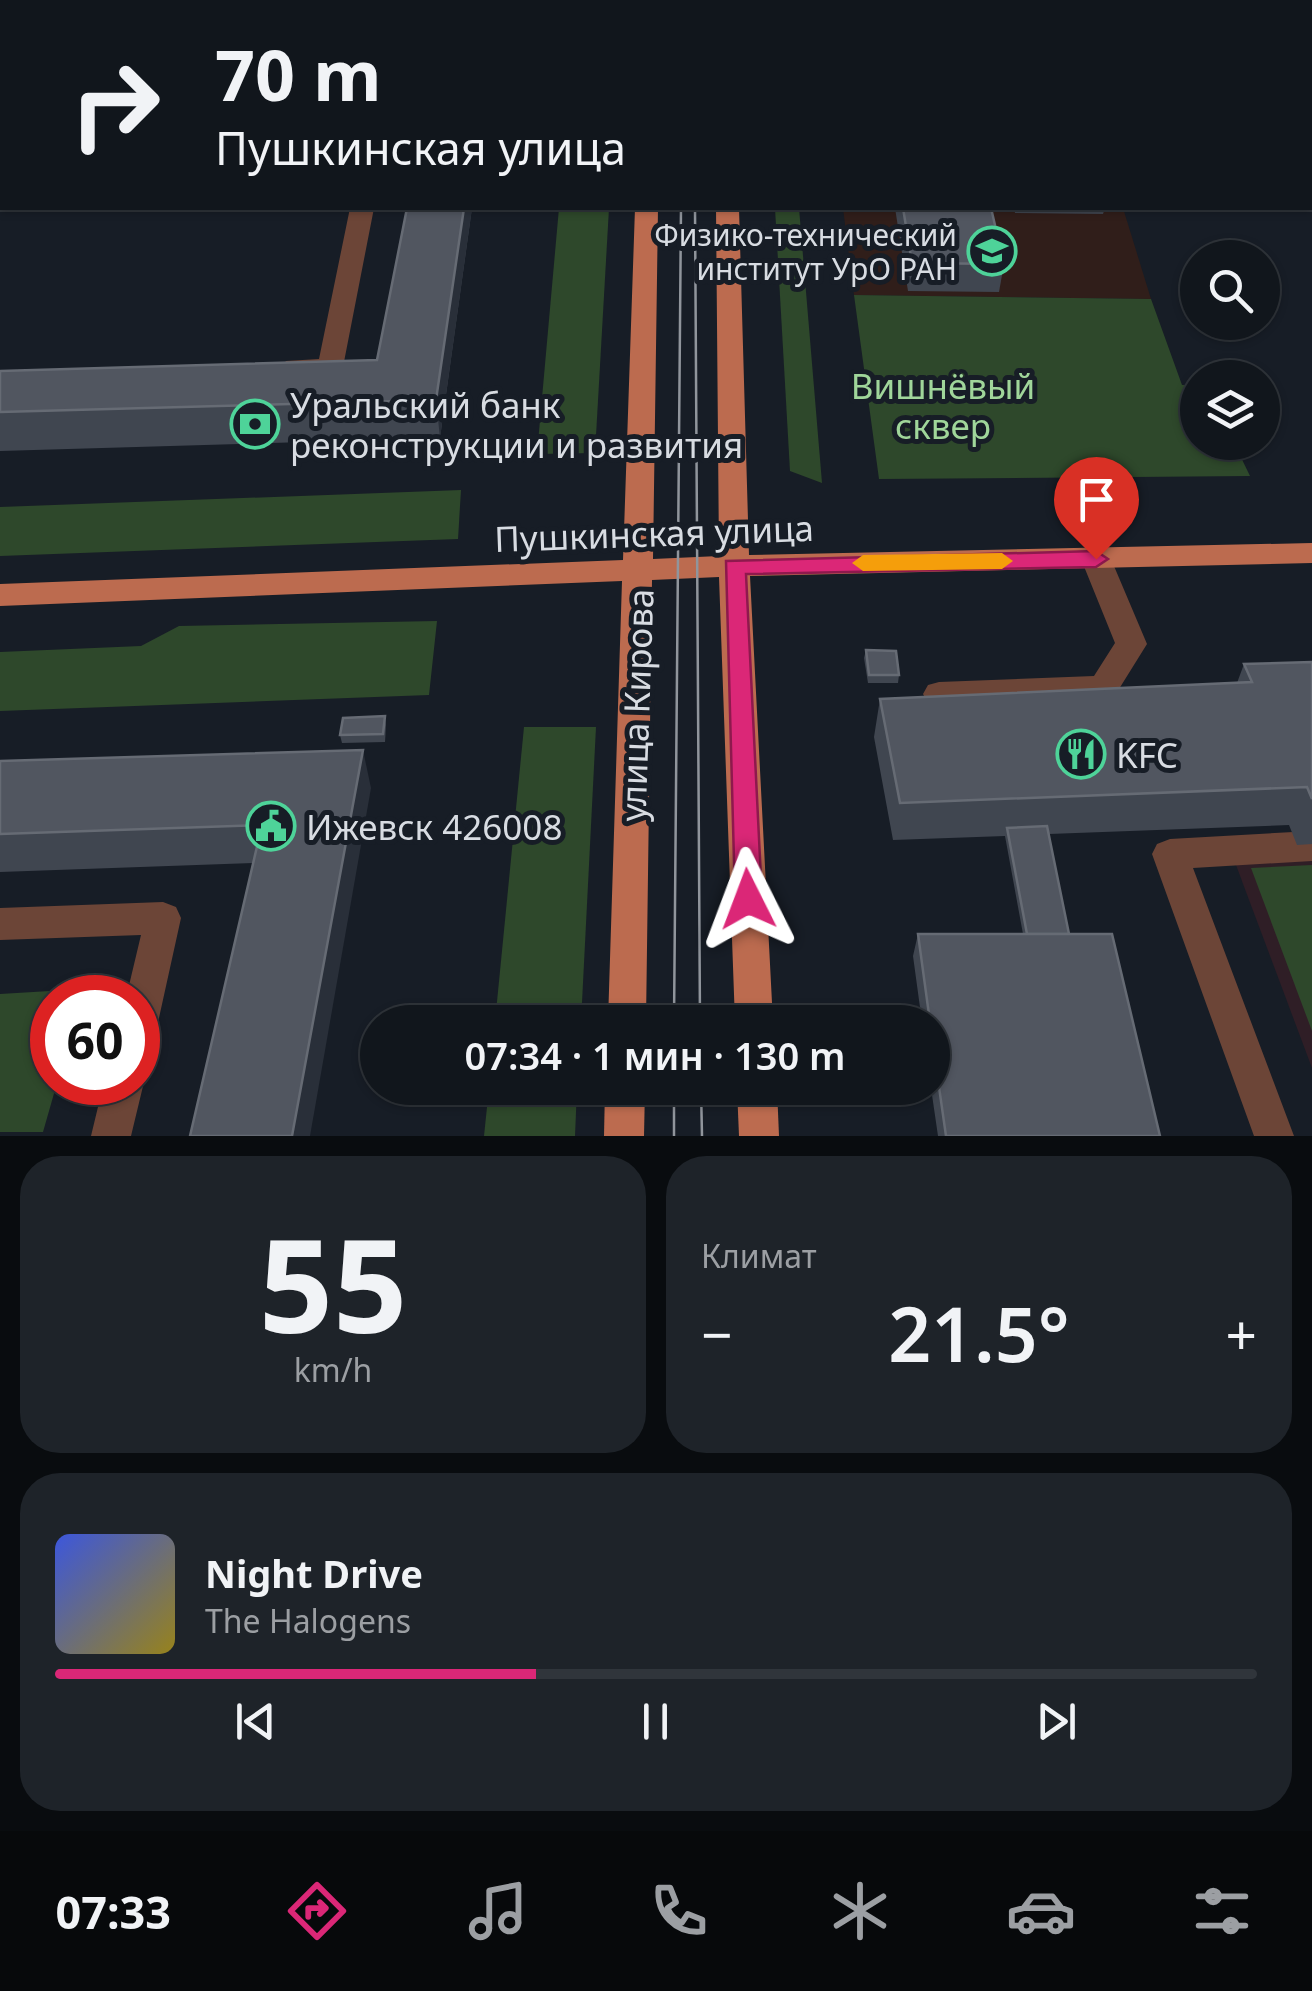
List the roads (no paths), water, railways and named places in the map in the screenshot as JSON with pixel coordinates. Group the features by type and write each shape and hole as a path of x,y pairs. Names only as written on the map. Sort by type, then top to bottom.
{"main road":[{"name":"улица Кирова","path":"627,1005 646,210"},
{"path":"727,210 734,566 753,1005"},
{"name":"Пушкинская улица","path":"0,595 734,566 1312,553"},
{"path":"624,1136 625,1105"},
{"path":"757,1105 759,1136"}],"lane":[{"path":"267,368 330,367 362,210"},
{"path":"939,694 1103,688 1130,644 1096,559"},
{"path":"1274,1136 1170,854 1312,846"},
{"path":"0,924 163,918 150,975"},
{"path":"112,1136 119,1105"}],"tram line":[{"path":"674,1005 681,210"},
{"path":"695,210 700,1005"},
{"path":"674,1105 674,1136"},
{"path":"701,1105 702,1136"}],"place":[{"name":"Физико-технический институт УрО РАН","path":"992,251"},
{"name":"Уральский банк реконструкции и развития","path":"255,424"},
{"name":"KFC","path":"1081,754"},
{"name":"Ижевск 426008","path":"271,826"}],"park label":[{"name":"Вишнёвый сквер","path":"943,405"}]}
